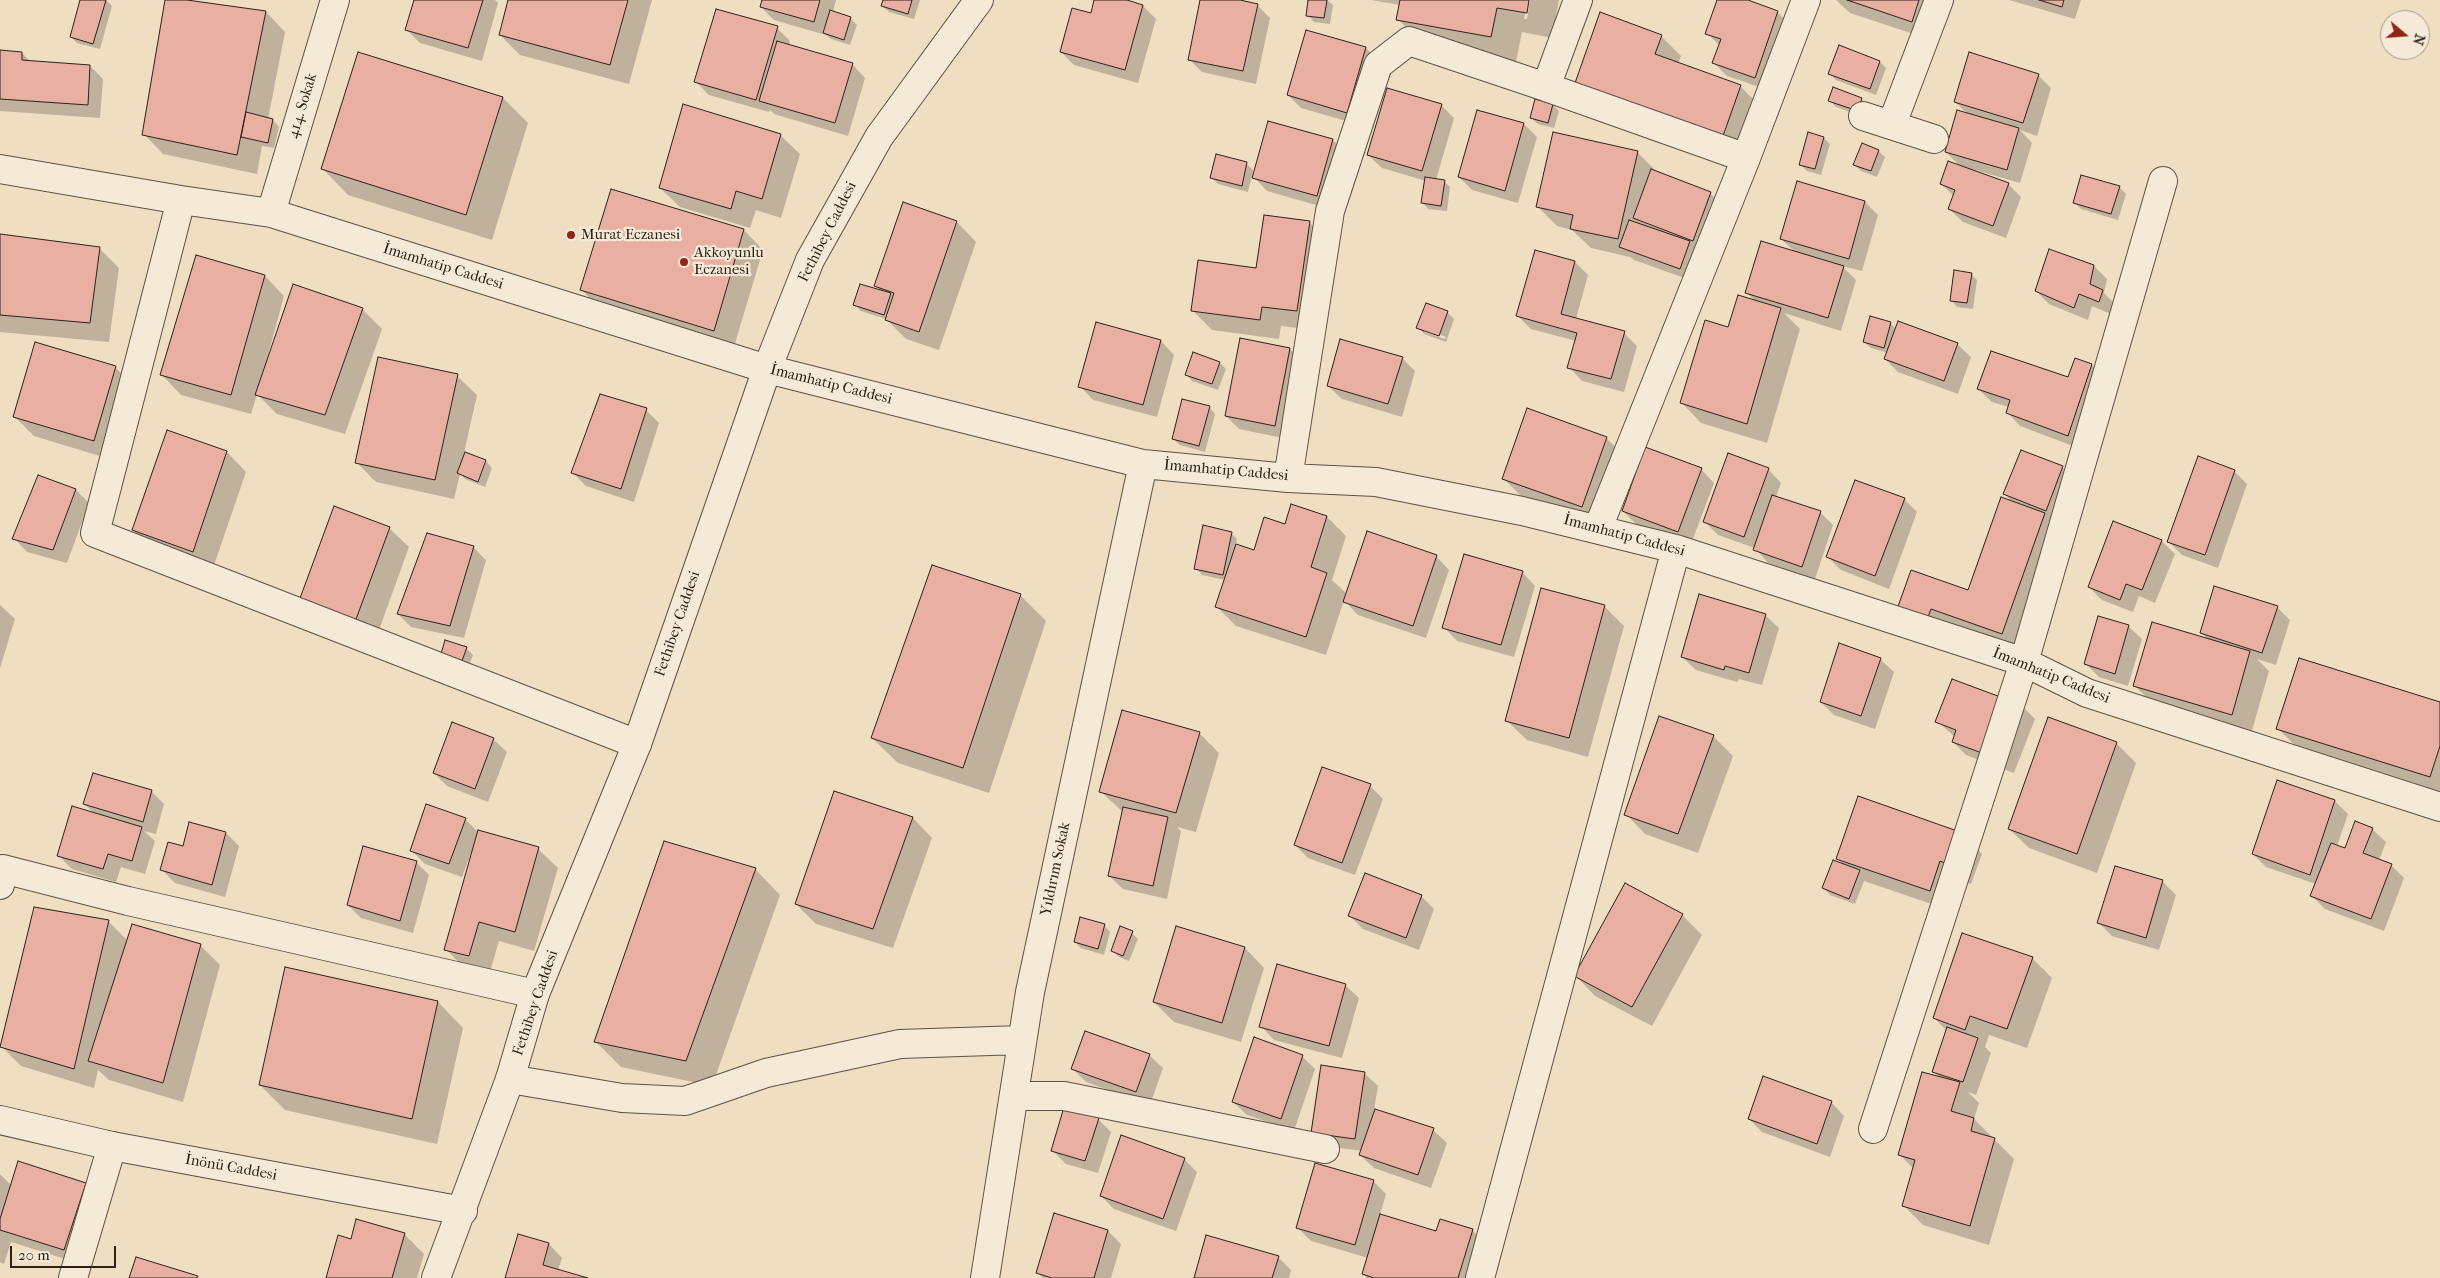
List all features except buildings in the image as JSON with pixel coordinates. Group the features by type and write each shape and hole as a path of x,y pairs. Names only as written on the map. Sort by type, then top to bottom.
{"street":[{"name":"414. Sokak","path":"271,212 335,0"},
{"name":"Fethibey Caddesi","path":"436,1278 510,1079 535,994 637,744 767,369 810,260 878,137 979,0"},
{"path":"1546,87 1578,0"},
{"path":"1598,528 1746,158 1806,0"},
{"path":"1892,124 1939,0"},
{"path":"1288,478 1330,211 1378,65 1409,41 1746,158"},
{"path":"1863,116 1934,139"},
{"name":"İmamhatip Caddesi","path":"0,169 181,200 271,212 767,369 1143,464 1288,478 1376,482 1522,511 1676,548 2024,662 2087,693 2440,807"},
{"path":"1873,1129 2024,662 2163,182"},
{"path":"181,200 95,533 637,744"},
{"name":"Yıldırım Sokak","path":"985,1278 1021,1040 1143,464"},
{"path":"1480,1278 1676,548"},
{"path":"0,885 3,870 128,901 535,994"},
{"path":"510,1079 622,1098 685,1101 766,1073 900,1044 1021,1040"},
{"path":"1014,1096 1064,1096 1325,1149"},
{"name":"İnönü Caddesi","path":"0,1120 112,1146 462,1211"},
{"path":"73,1278 112,1146"}],"place":[{"name":"Murat Eczanesi","path":"571,235"},
{"name":"Akkoyunlu Eczanesi","path":"684,262"}]}
